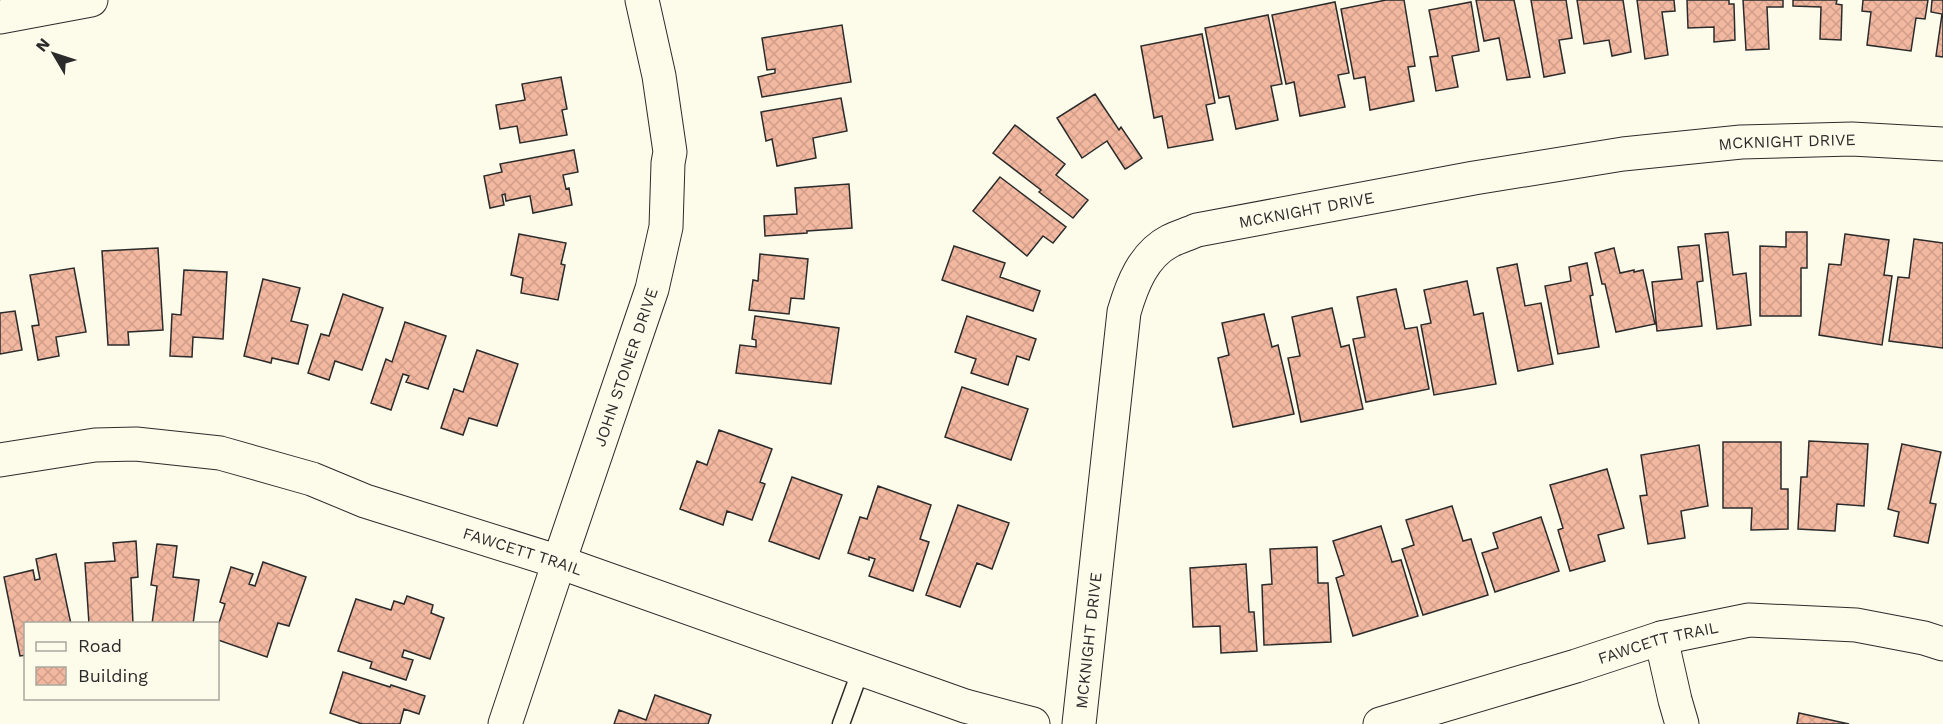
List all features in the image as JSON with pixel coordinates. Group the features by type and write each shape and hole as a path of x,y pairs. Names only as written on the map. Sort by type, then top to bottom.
{"street":[{"path":"0,17 91,0"},
{"name":"JOHN STONER DRIVE","path":"504,724 652,289 666,227 670,152 660,76 642,0"},
{"name":"MCKNIGHT DRIVE","path":"1079,724 1124,312 1131,288 1146,260 1168,242 1197,230 1474,178 1623,154 1741,142 1852,139 1943,144"},
{"name":"FAWCETT TRAIL","path":"0,460 95,445 136,444 220,453 312,479 365,501 559,562 965,706 1032,724"},
{"name":"FAWCETT TRAIL","path":"1380,724 1662,638 1749,620 1856,625 1924,638 1943,644"},
{"path":"1662,638 1682,724"}],"lane":[{"path":"841,724 861,669"}],"building":[{"path":"1386,0 1404,0 1415,66 1408,67 1414,101 1370,110 1365,77 1354,79 1341,9"},
{"path":"1476,0 1514,0 1530,77 1507,80 1499,38 1484,41"},
{"path":"1531,0 1566,0 1572,38 1559,40 1565,73 1544,77"},
{"path":"1577,0 1623,0 1631,52 1612,56 1609,40 1584,44"},
{"path":"1637,0 1674,0 1675,11 1662,12 1668,55 1645,59"},
{"path":"1687,0 1729,0 1729,4 1734,4 1735,40 1714,42 1714,27 1688,28"},
{"path":"1743,0 1783,0 1783,7 1767,7 1769,49 1746,50"},
{"path":"1793,0 1837,0 1836,4 1842,5 1841,40 1820,39 1821,7 1793,6"},
{"path":"1863,0 1928,0 1925,19 1916,18 1911,51 1867,45 1871,12 1862,11"},
{"path":"1932,0 1943,0 1943,57 1936,56 1942,14 1931,12"},
{"path":"1335,2 1349,73 1338,75 1345,107 1300,116 1294,82 1286,84 1272,15"},
{"path":"1471,2 1479,51 1452,56 1458,87 1436,91 1430,57 1438,56 1429,10"},
{"path":"1268,15 1282,84 1271,86 1278,120 1236,129 1229,96 1219,98 1205,28"},
{"path":"842,25 851,82 762,97 758,77 775,73 775,69 767,70 762,38"},
{"path":"1202,34 1215,103 1206,105 1213,140 1168,148 1162,116 1154,118 1141,46"},
{"path":"561,77 567,109 562,110 567,135 520,143 517,126 500,129 496,105 525,100 522,84"},
{"path":"1095,94 1119,130 1121,127 1142,158 1125,169 1107,141 1082,158 1057,118"},
{"path":"841,98 847,131 813,138 816,158 777,166 772,139 766,141 761,112"},
{"path":"1015,125 1065,164 1056,175 1088,200 1073,218 993,153"},
{"path":"574,150 578,172 563,175 566,189 569,188 572,205 533,213 530,196 506,201 505,194 502,195 504,205 490,208 484,176 502,172 500,164"},
{"path":"1000,177 1066,227 1053,243 1043,236 1027,256 973,211"},
{"path":"849,184 852,228 765,236 764,216 797,214 795,188"},
{"path":"1728,232 1733,275 1746,273 1751,325 1717,329 1705,234"},
{"path":"1786,232 1807,232 1807,268 1801,268 1801,316 1760,316 1760,246 1786,247"},
{"path":"519,234 566,243 561,264 565,265 558,300 521,293 523,278 511,275"},
{"path":"1845,234 1889,240 1884,275 1892,276 1882,345 1819,335 1829,264 1841,265"},
{"path":"1914,239 1943,243 1943,348 1889,341 1898,277 1909,278"},
{"path":"1699,245 1703,281 1697,282 1702,326 1657,331 1652,282 1682,279 1678,247"},
{"path":"954,246 1005,263 1000,277 1040,291 1033,311 942,280"},
{"path":"158,248 163,330 128,332 129,345 108,345 102,251"},
{"path":"1614,248 1620,273 1643,270 1655,324 1616,332 1595,253"},
{"path":"760,254 808,259 804,299 791,298 789,314 749,310 753,280 758,281"},
{"path":"1587,263 1599,347 1558,354 1545,286 1571,281 1569,267"},
{"path":"1517,264 1525,306 1541,303 1553,364 1518,371 1497,268"},
{"path":"74,268 86,332 56,337 59,356 38,360 32,326 39,325 30,275"},
{"path":"184,270 227,272 223,339 193,337 192,357 170,356 172,314 181,315"},
{"path":"263,279 300,288 291,321 308,325 298,364 272,358 271,363 244,356"},
{"path":"1467,281 1474,315 1483,313 1496,384 1434,395 1421,325 1431,323 1424,290"},
{"path":"1396,289 1405,329 1417,327 1429,389 1366,402 1353,339 1365,337 1357,297"},
{"path":"343,294 383,308 362,370 335,361 329,380 308,373 321,334 329,336"},
{"path":"1332,308 1341,347 1349,345 1363,409 1301,422 1288,358 1300,356 1292,317"},
{"path":"15,311 22,350 0,354 0,313"},
{"path":"1264,314 1272,347 1278,345 1294,414 1233,427 1218,358 1229,355 1222,323"},
{"path":"755,316 839,328 831,384 736,373 740,345 756,347 756,340 752,339"},
{"path":"967,316 1036,339 1029,360 1017,356 1008,385 971,373 976,359 955,352"},
{"path":"405,322 446,336 428,389 406,382 409,376 403,374 391,410 371,403 386,359 392,362"},
{"path":"477,350 518,364 497,426 469,418 463,435 441,428 454,389 463,392"},
{"path":"962,387 1028,409 1011,460 945,437"},
{"path":"719,430 772,449 760,482 765,484 752,520 727,511 723,525 680,509 697,461 707,465"},
{"path":"1809,441 1868,444 1864,506 1837,504 1835,531 1798,529 1801,477 1807,477"},
{"path":"1723,442 1781,442 1781,489 1788,489 1788,529 1751,530 1752,508 1723,508"},
{"path":"1902,444 1941,452 1930,503 1936,504 1928,543 1894,536 1899,512 1888,509"},
{"path":"1699,445 1708,506 1681,511 1685,538 1648,544 1640,496 1647,495 1641,455"},
{"path":"1607,469 1624,528 1598,535 1605,561 1570,571 1558,530 1563,528 1550,485"},
{"path":"792,477 842,495 819,559 769,541"},
{"path":"878,486 931,505 920,539 929,542 913,591 869,576 875,559 869,557 869,560 848,553 860,517 867,519"},
{"path":"958,505 1009,523 992,569 977,563 960,607 926,595"},
{"path":"1452,506 1463,541 1471,539 1488,595 1423,615 1402,549 1414,545 1406,520"},
{"path":"1541,517 1559,571 1495,592 1482,553 1498,548 1493,533"},
{"path":"1381,526 1392,562 1401,560 1418,616 1353,636 1336,578 1344,575 1333,541"},
{"path":"136,541 138,577 131,578 133,622 89,622 85,563 115,561 113,543"},
{"path":"157,544 177,546 173,577 199,580 193,622 152,622 157,586 151,585"},
{"path":"1317,547 1318,583 1328,583 1331,642 1264,645 1262,585 1272,584 1270,549"},
{"path":"56,554 71,622 24,622 24,655 20,656 4,577 33,570 35,580 40,579 36,559"},
{"path":"263,562 306,577 289,626 278,623 267,657 219,640 219,623 225,604 220,602 231,567 253,574 249,584 255,586"},
{"path":"1246,564 1249,612 1254,612 1257,651 1221,653 1220,626 1193,627 1190,568"},
{"path":"407,596 433,605 431,613 444,618 430,659 404,650 402,657 413,660 406,680 370,668 372,662 338,651 356,599 391,610 394,601 404,604"},
{"path":"343,672 425,696 419,714 404,709 400,724 362,724 330,713"},
{"path":"655,695 711,715 708,724 614,724 619,710 646,720"},
{"path":"1799,713 1849,724 1797,724"}]}
